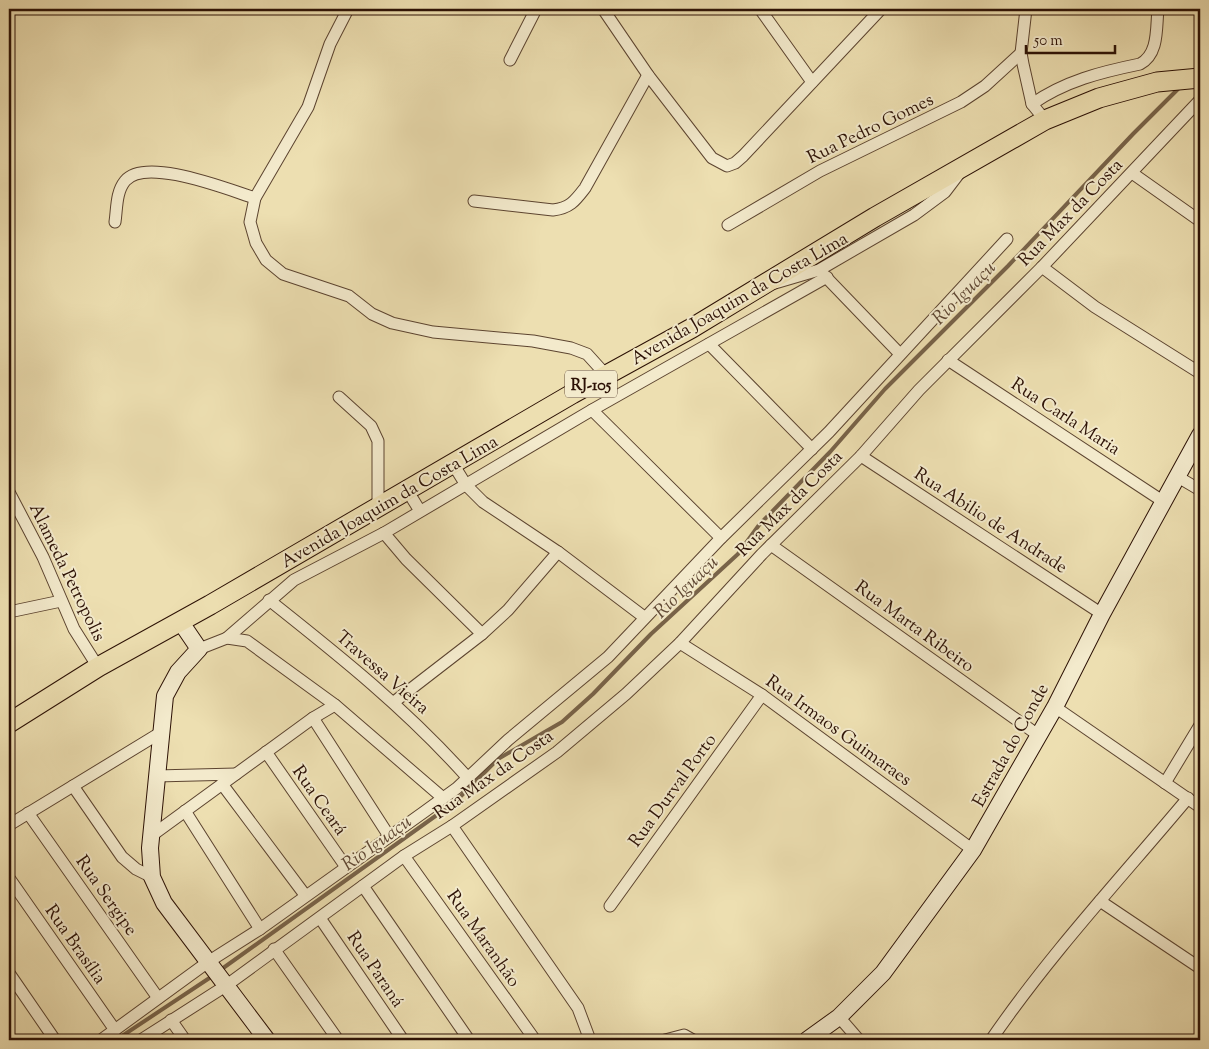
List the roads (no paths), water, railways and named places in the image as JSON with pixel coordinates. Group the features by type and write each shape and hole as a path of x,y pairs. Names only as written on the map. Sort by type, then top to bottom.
{"main road":[{"name":"Avenida Joaquim da Costa Lima","path":"9,723 98,667 767,284 875,217 1044,120 1100,98 1157,82 1193,78"}],"street":[{"path":"348,9 330,44 308,107 255,198 250,222 256,243 266,260 283,274 349,296 372,314 392,323 433,332 533,341 571,348 587,354 606,375"},
{"path":"510,60 536,9"},
{"path":"604,9 648,75 712,158 727,166 735,163 743,156 881,9"},
{"path":"760,9 812,82"},
{"path":"1026,9 1021,53 1032,104 1044,120"},
{"path":"1032,104 1052,90 1079,79 1147,61 1154,48 1158,9"},
{"name":"Rua Pedro Gomes","path":"728,225 820,171 961,102 985,86 1021,53"},
{"path":"474,201 553,210 565,208 572,204 585,188 648,75"},
{"name":"Rua Max da Costa","path":"141,1040 226,984 404,856 452,826 588,728 680,643 771,545 861,456 948,360 1042,267 1200,100"},
{"path":"267,1040 164,903 152,877 151,836 160,733 165,696 178,672 199,649 227,638 294,580 384,533 592,410 709,344 823,274 945,192 964,167"},
{"path":"115,222 118,196 126,180 138,173 151,171 189,178 255,198"},
{"path":"1132,173 1200,221"},
{"name":"Rua Max da Costa","path":"101,1040 443,798 608,657 721,538 812,448 1006,239"},
{"path":"1042,267 1095,307 1200,373"},
{"path":"767,284 823,274"},
{"path":"823,274 899,354"},
{"path":"709,344 812,448"},
{"name":"Rua Carla Maria","path":"948,360 1164,502"},
{"path":"339,397 372,426 378,441 378,506"},
{"path":"592,410 721,538"},
{"name":"Estrada do Conde","path":"808,1040 839,1017 883,973 973,850 1006,797 1038,735 1055,707 1102,614 1200,435"},
{"name":"Rua Abilio de Andrade","path":"861,456 1102,614"},
{"path":"454,464 466,485 484,502 558,552 644,617"},
{"path":"1178,477 1200,490"},
{"path":"407,490 420,511"},
{"name":"Alameda Petropolis","path":"9,492 43,557 74,629 98,667"},
{"path":"384,533 406,559 482,634"},
{"name":"Rua Marta Ribeiro","path":"771,545 1038,735"},
{"path":"394,702 482,634 508,610 558,552"},
{"name":"Travessa Vieira","path":"269,600 394,702 429,735 467,777"},
{"path":"9,612 61,601"},
{"path":"180,621 199,649"},
{"path":"227,638 248,641 335,705 443,798"},
{"name":"Rua Irmaos Guimaraes","path":"680,643 762,695 973,850"},
{"name":"Rua Durval Porto","path":"610,906 762,695"},
{"path":"151,836 313,718 335,705"},
{"path":"1055,707 1200,808"},
{"path":"313,718 389,836"},
{"path":"1165,783 1200,725"},
{"path":"9,825 160,733"},
{"name":"Rua Ceará","path":"266,752 346,867"},
{"path":"156,776 236,774"},
{"path":"222,784 305,896"},
{"name":"Rua Sergipe","path":"73,786 122,857 136,869 152,877"},
{"path":"991,1040 1017,1002 1188,798"},
{"path":"185,811 260,928"},
{"name":"Rua Sergipe","path":"28,813 158,998"},
{"path":"452,826 578,1008 590,1040"},
{"name":"Rua Maranhão","path":"404,856 535,1040"},
{"name":"Rua Brasília","path":"9,878 115,1030"},
{"path":"363,886 469,1040"},
{"path":"1100,901 1200,968"},
{"name":"Rua Paraná","path":"320,918 403,1040"},
{"path":"274,949 338,1040"},
{"path":"9,973 55,1040"},
{"path":"839,1017 859,1040"},
{"path":"171,1020 185,1040"},
{"path":"665,1040 684,1035 693,1040"}],"waterway":[{"name":"Rio Iguaçu","path":"1194,72 1200,65"},
{"name":"Rio Iguaçu","path":"219,971 455,802 498,759 562,722 593,694 651,634 738,554 759,525 830,452 885,389 1008,266 1181,86"},
{"name":"Rio Iguaçu","path":"116,1040 214,975"}]}
